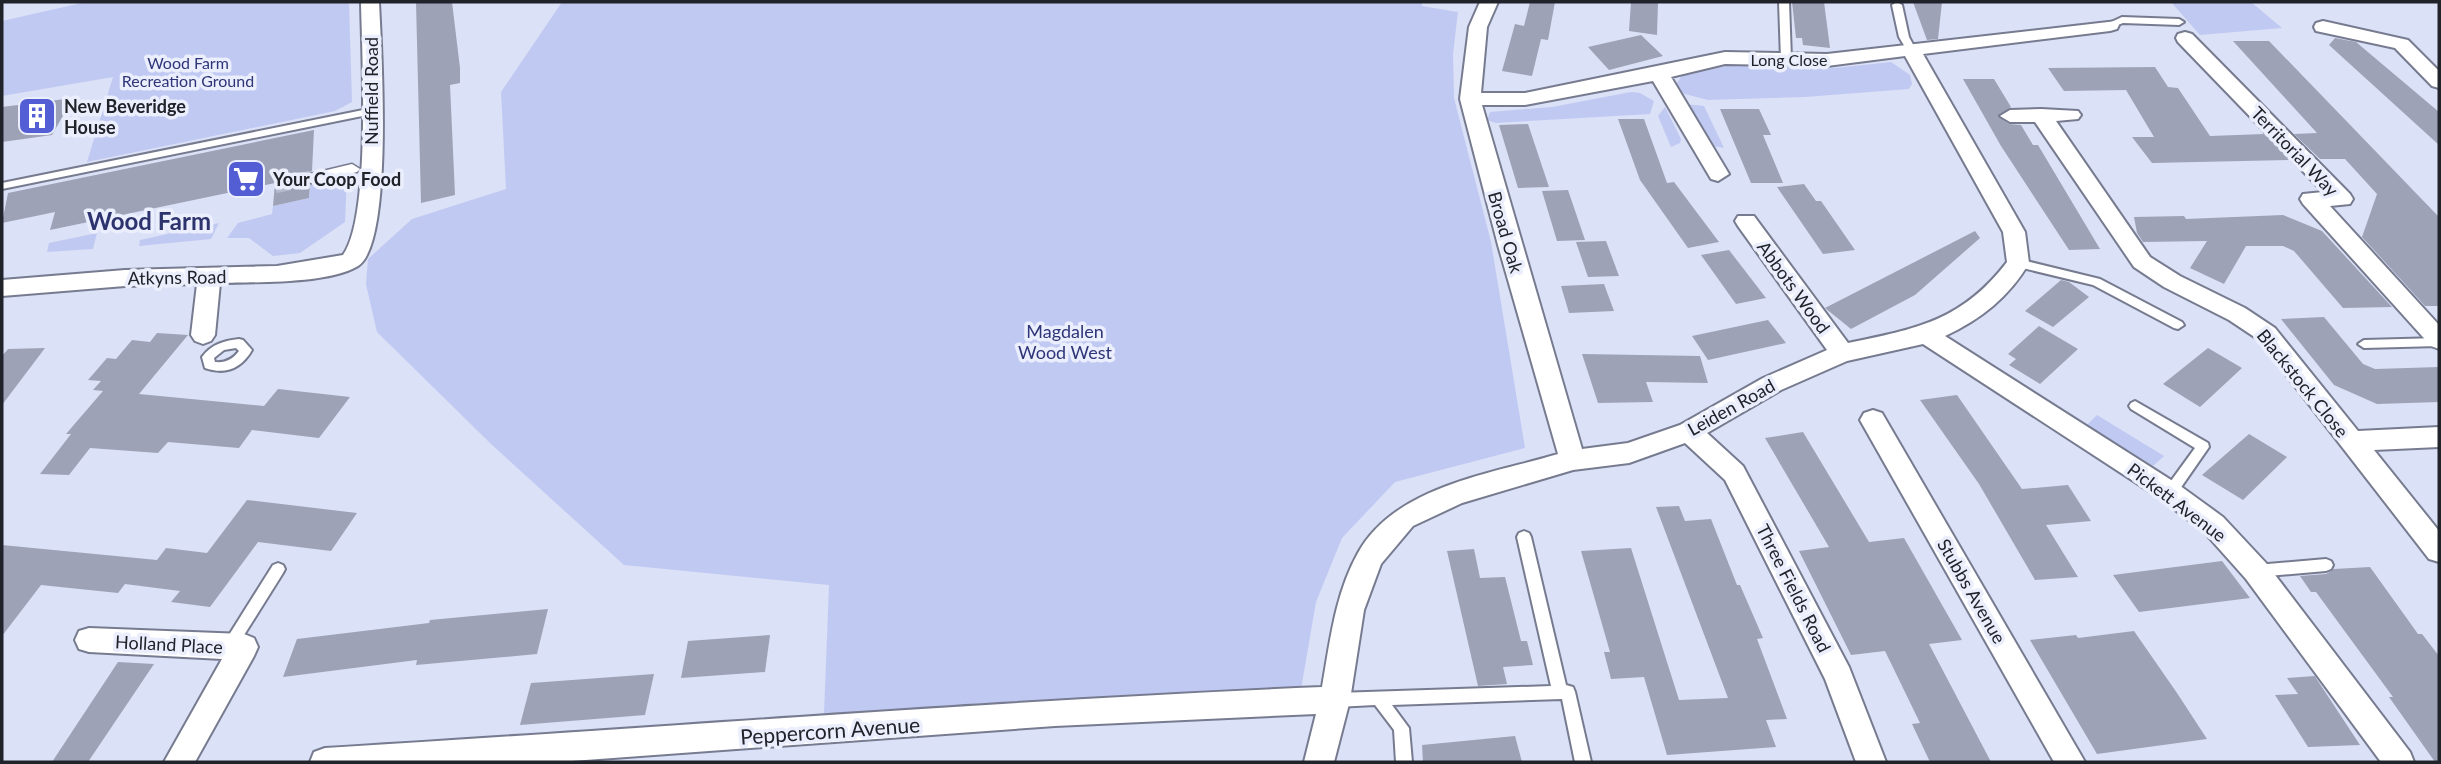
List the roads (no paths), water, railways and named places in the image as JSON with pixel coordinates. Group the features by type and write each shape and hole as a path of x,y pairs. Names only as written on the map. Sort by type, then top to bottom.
{"street":[{"name":"Nuffield Road","path":"351,260 361,246 367,224 373,111 370,2"},
{"name":"Broad Oak","path":"1489,2 1478,27 1470,99 1508,245 1573,460"},
{"name":"Long Close","path":"1470,99 1525,99 1660,74 1725,58 1827,60 2110,25"},
{"path":"2323,27 2401,44 2439,82"},
{"name":"Territorial Way","path":"2182,30 2342,199 2311,199 2439,341"},
{"path":"1910,50 2014,232 2018,263"},
{"path":"1660,74 1718,174"},
{"path":"2010,116 2071,115"},
{"name":"Blackstock Close","path":"2041,116 2142,262 2157,274 2248,318 2267,334 2439,551"},
{"path":"311,178 352,169"},
{"name":"Abbots Wood","path":"1746,220 1842,353"},
{"name":"Atkyns Road","path":"2,288 125,278 277,274 323,268 351,260"},
{"name":"Leiden Road","path":"1319,762 1335,700 1350,610 1369,558 1404,519 1455,495 1573,460 1629,453 1689,432 1772,384 1842,353 1926,335 1976,308 1997,291 2018,263"},
{"path":"207,344 209,277"},
{"name":"Pickett Avenue","path":"1926,335 2170,492 2214,525 2256,571 2399,762"},
{"name":"Stubbs Avenue","path":"1873,420 2070,762"},
{"name":"Three Fields Road","path":"1689,432 1734,473 1839,676 1871,762"},
{"path":"2351,441 2439,438"},
{"name":"Holland Place","path":"89,640 244,648 179,762"},
{"name":"Peppercorn Avenue","path":"325,762 714,739 1055,712 1335,700"}],"lane":[{"path":"1784,2 1786,59"},
{"path":"1898,5 1904,37 1910,50"},
{"path":"2110,25 2122,20 2182,30"},
{"path":"2,186 373,111"},
{"path":"2018,263 2096,282 2178,325"},
{"path":"2364,344 2439,341"},
{"path":"2135,407 2203,447 2170,492"},
{"path":"1524,537 1560,693"},
{"path":"2256,571 2326,565"},
{"path":"229,647 278,569"},
{"path":"1335,700 1568,692 1583,762"},
{"path":"1379,699 1401,728 1405,762"}],"tunnel":[{"path":"275,186 311,178"}],"place":[{"name":"New Beveridge House","path":"37,116"},
{"name":"Your Coop Food","path":"246,179"}],"district":[{"name":"Wood Farm","path":"149,220"}],"park label":[{"name":"Wood Farm Recreation Ground","path":"188,71"},
{"name":"Magdalen Wood West","path":"1065,341"}]}
